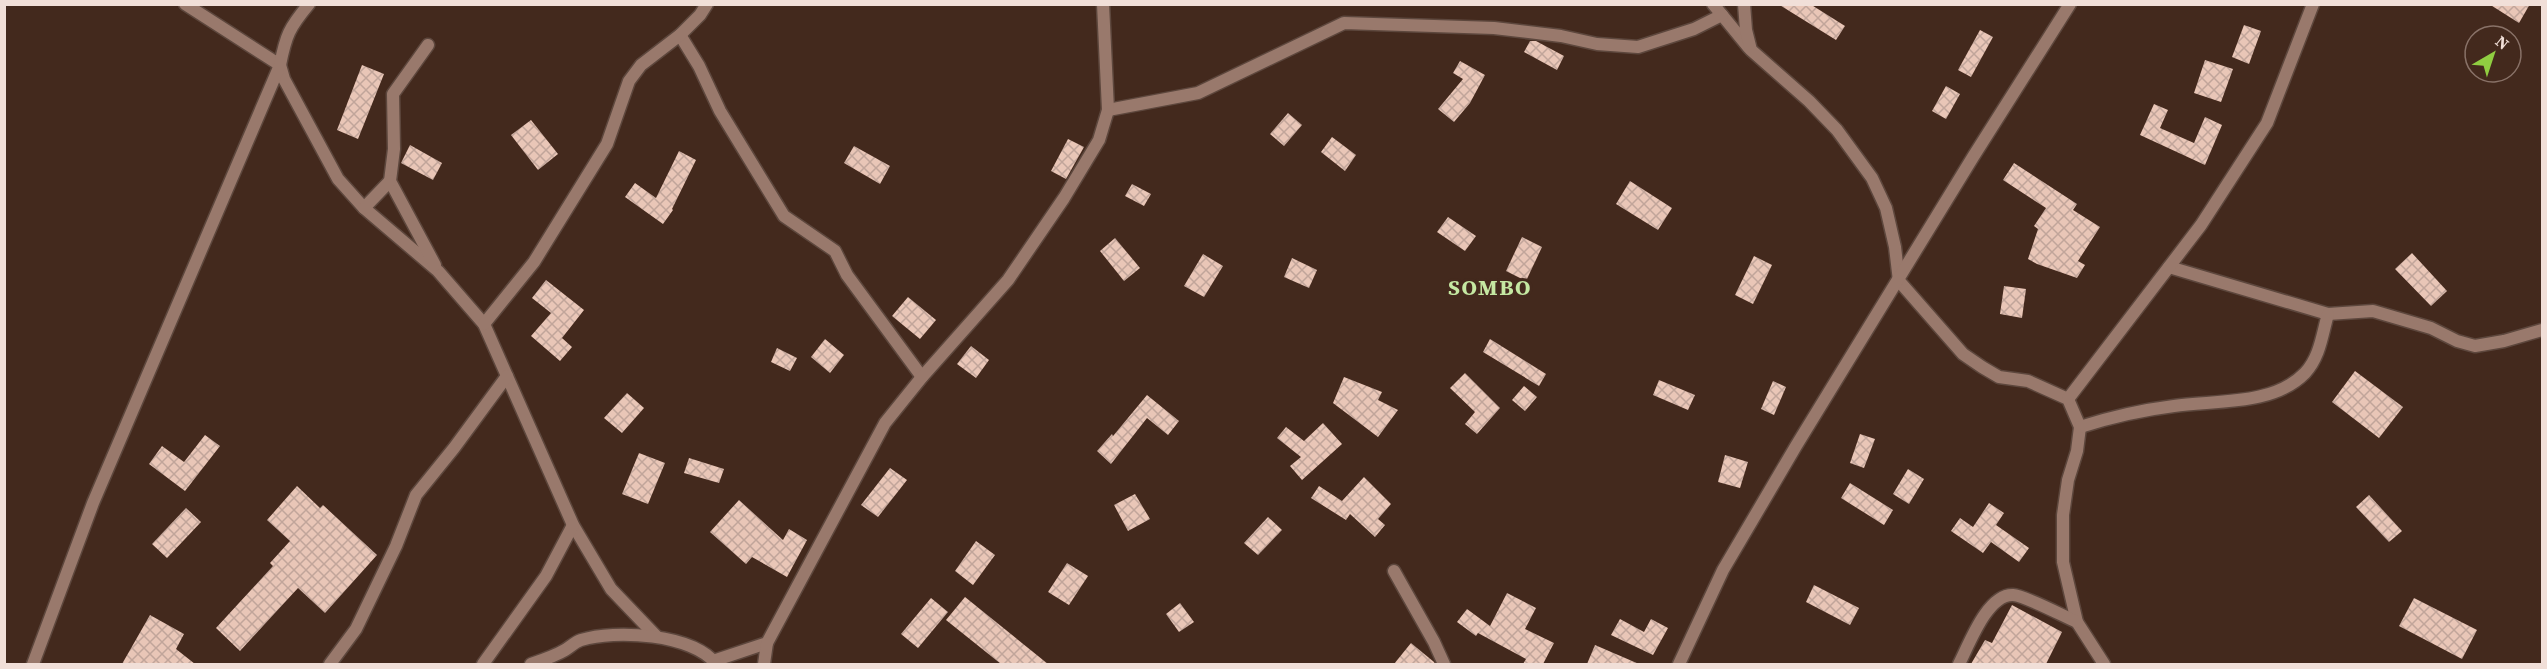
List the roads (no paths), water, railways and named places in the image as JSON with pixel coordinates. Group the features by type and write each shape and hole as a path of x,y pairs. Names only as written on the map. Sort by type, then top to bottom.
{"street":[{"path":"185,4 280,65 288,88 338,179 364,208 438,271 484,324 573,525 611,589 656,636"},
{"path":"33,664 93,503 280,65 290,28 309,4"},
{"path":"484,324 534,262 607,144 630,81 641,65 680,35 700,15 707,4"},
{"path":"764,664 767,643 885,423 922,377 1008,280 1064,198 1099,140 1108,110 1103,4"},
{"path":"1713,4 1751,50 1809,101 1837,130 1872,178 1886,208 1895,248 1899,281 1963,354 1999,377 2028,381 2068,399 2080,427 2077,452 2067,480 2063,515 2063,562 2077,622 2104,664"},
{"path":"1744,4 1746,30 1751,50"},
{"path":"1679,664 1723,570 1796,446 1973,157 2070,4"},
{"path":"2068,399 2201,225 2267,123 2313,4"},
{"path":"1108,110 1198,93 1344,23 1494,28 1561,36 1598,44 1638,47 1694,28 1722,15"},
{"path":"680,35 699,66 720,111 784,216 835,251 847,275 922,377"},
{"path":"428,45 393,94 394,149 390,181 438,271"},
{"path":"364,208 390,181"},
{"path":"2169,267 2328,315 2373,311 2431,328 2457,341 2475,345 2504,342 2542,330"},
{"path":"2080,427 2120,416 2172,406 2259,396 2283,389 2304,374 2316,358 2328,315"},
{"path":"330,664 356,629 396,546 416,495 507,376"},
{"path":"483,664 546,576 573,525"},
{"path":"1394,571 1444,664"},
{"path":"1959,664 1991,604 2003,597 2014,595 2077,622"},
{"path":"531,664 564,651 580,640 605,636 656,636 693,649 715,663 767,643"}],"district":[{"name":"SOMBO","path":"1490,287"}]}
